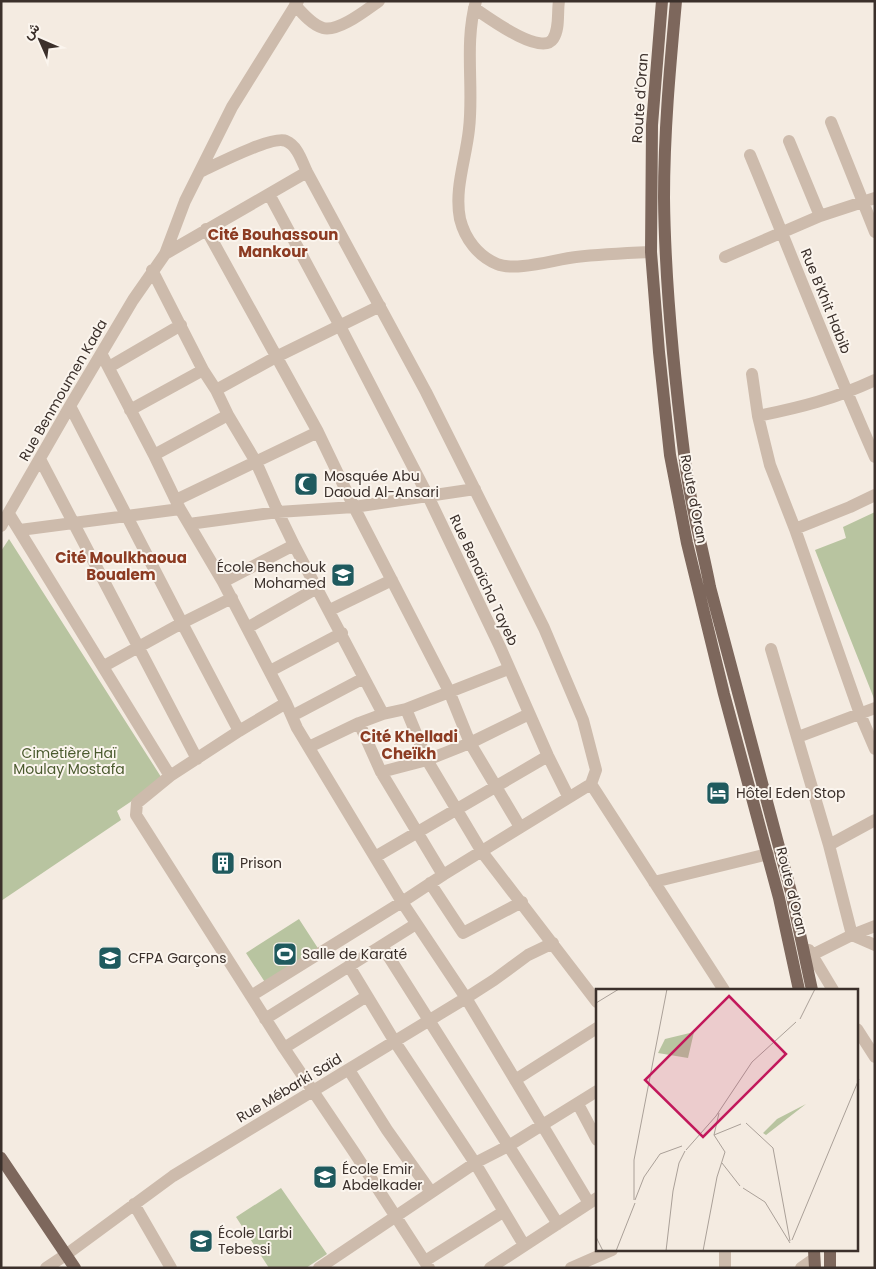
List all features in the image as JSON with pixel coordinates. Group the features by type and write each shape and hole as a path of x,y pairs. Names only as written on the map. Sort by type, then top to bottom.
{"main road":[{"name":"Route d'Oran","path":"662,1 652,125 651,252 670,455 687,543 724,694 768,854 799,989"},
{"name":"Route d'Oran","path":"676,1 667,104 664,198 670,325 685,462 710,588 791,892 812,989"},
{"path":"1,1158 75,1268"},
{"path":"830,1252 830,1268"}],"street":[{"path":"165,254 186,201 232,107 297,3 304,15 318,26 331,28 353,19 379,1"},
{"path":"559,1 557,30 550,43 543,44 507,30 475,5 470,35 469,130 460,182 460,219 473,247 484,257 499,265 512,266 554,262 573,257 651,252"},
{"path":"830,122 869,200 875,232"},
{"path":"200,172 250,149 280,139 293,145 426,392 544,628 583,720 596,770 591,784 568,796 251,996"},
{"path":"789,141 820,216"},
{"name":"Rue B'Khit Habib","path":"750,156 783,233 846,393 875,457"},
{"path":"165,254 307,172"},
{"name":"Rue Benaïcha Tayeb","path":"270,194 428,496 500,647 528,714 568,796"},
{"path":"725,257 820,216 869,200"},
{"path":"206,229 318,432 354,507 449,692 470,743 520,827"},
{"name":"Rue Benmoumen Kada","path":"1,526 70,406 152,270 165,254"},
{"path":"152,270 203,370 256,462 294,545 330,610 383,714"},
{"path":"216,390 276,357 380,306"},
{"path":"109,367 181,325"},
{"path":"102,355 178,504 232,598 309,748 402,902 466,998 542,1126 593,1200 524,1245 498,1266"},
{"path":"130,410 203,370"},
{"path":"752,374 758,416 770,465 795,529 860,714 875,749"},
{"path":"758,416 810,405 846,393 875,380"},
{"path":"70,406 239,731"},
{"path":"154,454 228,415"},
{"path":"20,530 127,517 178,504 256,462 318,432"},
{"path":"40,459 197,759"},
{"path":"189,524 278,512 354,507 475,489"},
{"path":"795,529 875,495"},
{"path":"9,514 170,776"},
{"path":"223,582 294,545"},
{"path":"330,610 392,580"},
{"path":"247,628 317,588"},
{"path":"104,666 232,598"},
{"path":"270,671 342,633"},
{"path":"771,649 829,845 852,934 875,945"},
{"path":"309,748 359,723 383,714 406,709 508,669"},
{"path":"292,716 364,678"},
{"path":"286,703 170,776 137,803 136,815 284,1048 427,1264 503,1212"},
{"path":"798,737 875,708"},
{"path":"406,709 427,760 482,852 553,942 596,1001"},
{"path":"381,772 427,760 470,743 528,714"},
{"path":"359,723 381,772 443,875"},
{"path":"376,858 548,756"},
{"path":"591,784 723,989"},
{"path":"829,845 875,820"},
{"path":"654,882 768,854"},
{"path":"430,883 464,933 522,902"},
{"path":"266,1020 416,924"},
{"path":"812,955 852,934 875,926"},
{"path":"800,935 832,989"},
{"name":"Rue Mébarki Saïd","path":"46,1268 173,1176 395,1042 494,980 528,955 553,942"},
{"path":"382,946 510,1145 558,1224"},
{"path":"349,966 395,1042 475,1163 524,1245"},
{"path":"284,1048 367,996"},
{"path":"514,1080 596,1029"},
{"path":"858,1031 875,1057"},
{"path":"349,1070 387,1130 431,1192"},
{"path":"319,1268 475,1163 510,1145 596,1092"},
{"path":"578,1104 596,1138"},
{"path":"134,1204 171,1268"},
{"path":"571,1268 607,1252"},
{"path":"725,1252 726,1268"},
{"path":"801,1268 814,1259"}],"green space":[{"path":"875,512 875,701 815,550 846,538 843,527"},
{"name":"Cimetière Haï Moulay Mostafa","path":"9,539 163,780 117,811 121,820 1,901 1,551"},
{"name":"Salle de Karaté","path":"299,919 323,956 270,990 246,953"},
{"path":"281,1188 327,1254 306,1268 269,1268 236,1217"}],"place":[{"name":"Mosquée Abu Daoud Al-Ansari","path":"306,484"},
{"name":"École Benchouk Mohamed","path":"343,575"},
{"name":"Hôtel Eden Stop","path":"718,793"},
{"name":"Prison","path":"223,863"},
{"name":"Salle de Karaté","path":"285,954"},
{"name":"CFPA Garçons","path":"110,958"},
{"name":"École Emir Abdelkader","path":"325,1177"},
{"name":"École Larbi Tebessi","path":"201,1241"}],"district":[{"name":"Cité Bouhassoun Mankour","path":"273,242"},
{"name":"Cité Moulkhaoua Boualem","path":"121,566"},
{"name":"Cité Khelladi Cheïkh","path":"409,744"}]}
